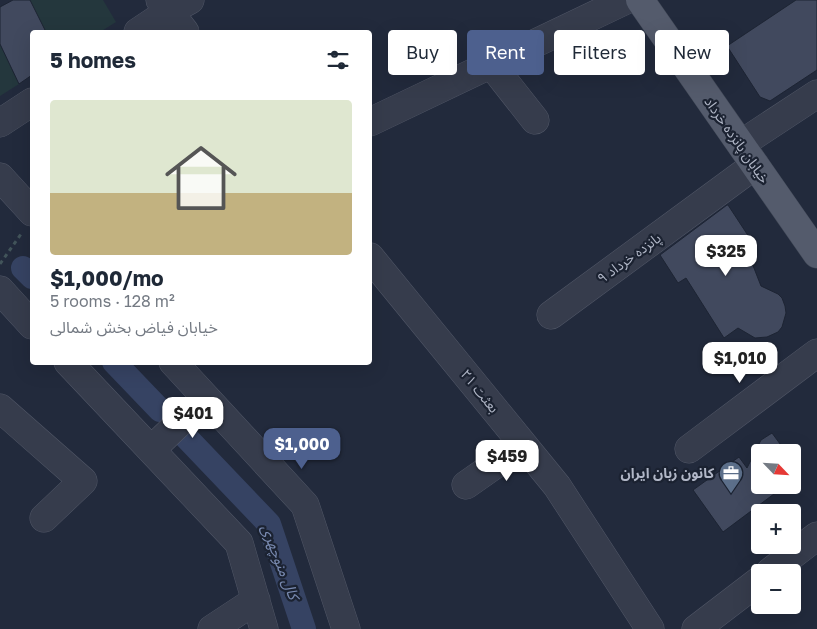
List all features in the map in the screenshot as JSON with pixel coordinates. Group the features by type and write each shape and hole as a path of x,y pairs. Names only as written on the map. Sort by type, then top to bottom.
{"main road":[{"name":"خیابان پانزده خرداد","path":"640,0 815,249"}],"street":[{"path":"544,39 626,0"},
{"path":"142,30 176,11"},
{"path":"372,121 468,75"},
{"path":"500,75 535,120"},
{"name":"پانزده خرداد ۹","path":"551,314 748,155 817,94"},
{"path":"0,123 30,103"},
{"path":"0,177 27,222"},
{"name":"بعثت ۲۱","path":"372,259 557,486 650,629"},
{"path":"0,290 30,323"},
{"path":"689,449 817,352"},
{"path":"71,365 238,543 264,629"},
{"path":"176,365 305,505 346,629"},
{"path":"151,450 205,398"},
{"path":"0,408 83,481 44,518"},
{"path":"466,485 523,444"},
{"path":"780,564 817,536"},
{"path":"696,629 751,587"},
{"path":"212,629 256,600"}],"path":[{"path":"0,264 27,222"}],"shaded area":[{"path":"30,0 103,0 116,22 103,30 45,30"},
{"path":"0,44 19,84 0,96"}],"building":[{"path":"13,0 30,0 45,30 30,30 30,76 19,84 0,44 0,7"},
{"path":"796,0 817,0 817,70 770,101 760,97 729,49 729,45"},
{"path":"727,205 749,237 743,240 761,286 778,294 785,306 786,313 782,327 778,332 767,337 755,338 738,328 724,338 686,278 678,283 660,255"},
{"name":"کانون زبان ایران","path":"772,433 780,444 759,444 761,440"},
{"name":"کانون زبان ایران","path":"739,457 747,468 751,460 751,494 774,494 761,504 751,504 751,511 723,532 693,490"}],"waterway":[{"name":"کال منوچهری","path":"23,268 30,275"},
{"name":"کال منوچهری","path":"117,365 160,410"},
{"name":"کال منوچهری","path":"184,435 269,524 304,629"}],"place":[{"name":"کانون زبان ایران","path":"731,494"}]}
